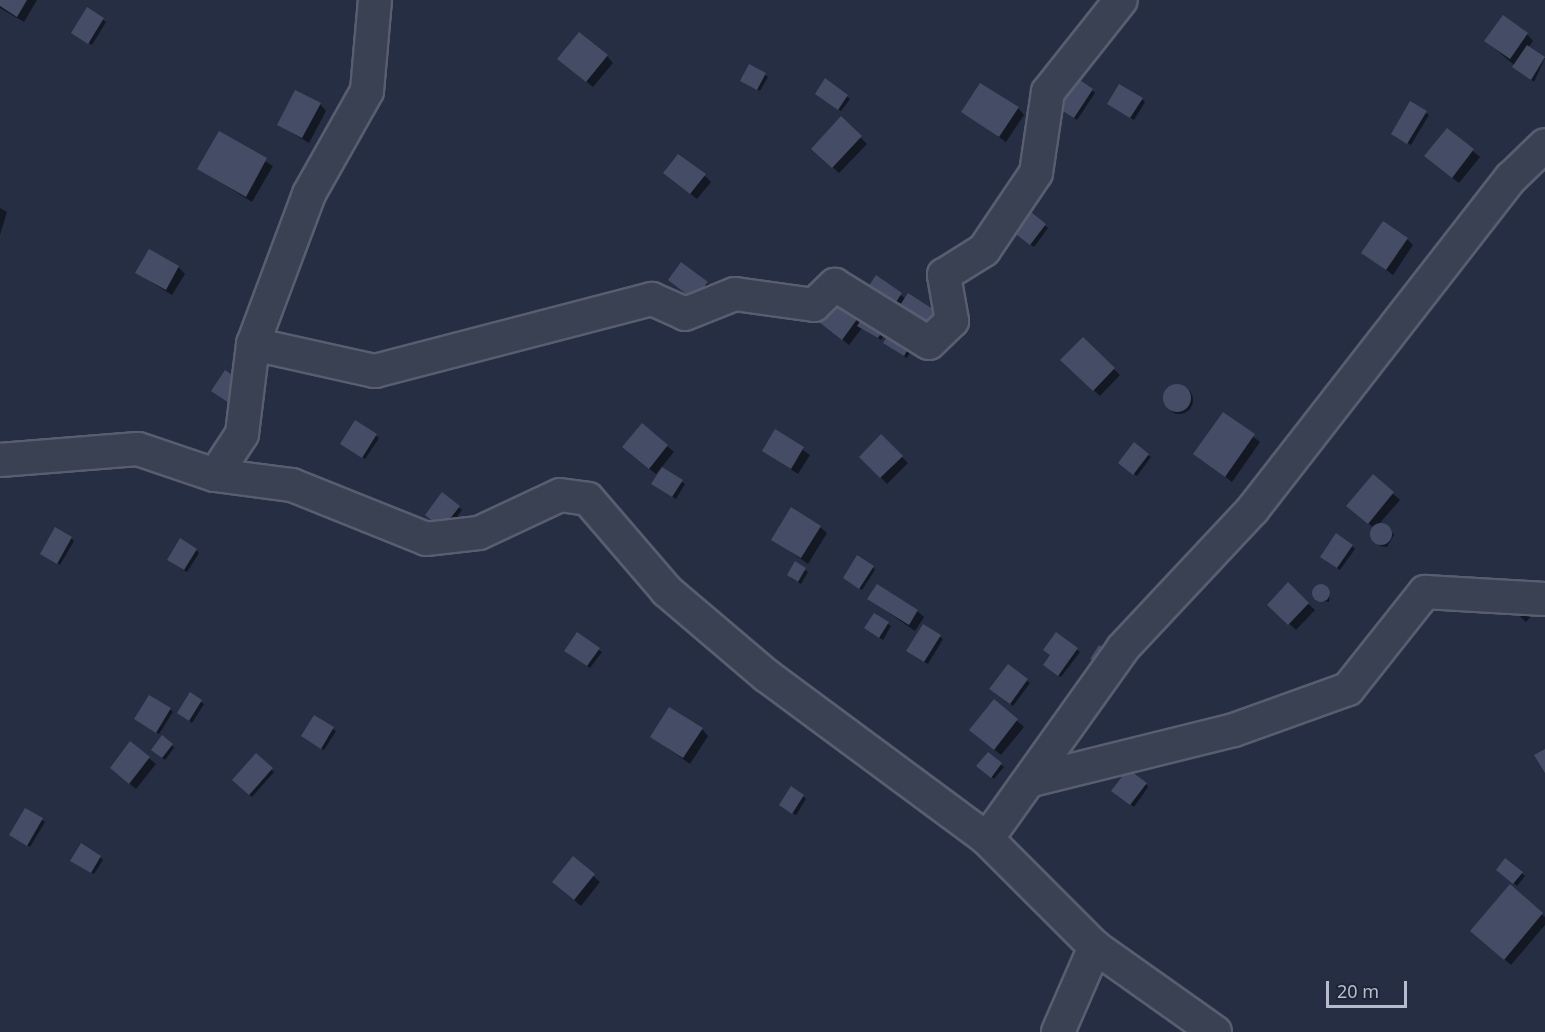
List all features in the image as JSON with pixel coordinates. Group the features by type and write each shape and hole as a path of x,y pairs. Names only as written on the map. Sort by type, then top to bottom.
{"street":[{"path":"215,475 242,434 253,344 309,194 368,91 375,0"},
{"path":"253,344 375,371 652,299 685,314 735,294 814,305 835,285 929,344 952,321 944,274 984,250 1036,173 1048,92 1121,0"},
{"path":"987,840 1032,780 1123,648 1253,509 1511,178 1545,145"},
{"path":"0,460 138,449 215,475 292,485 426,539 479,533 560,495 588,499 667,591 721,638 766,676 987,840 1095,947 1215,1032"},
{"path":"1032,780 1234,730 1348,689 1425,592 1545,599"},
{"path":"1058,1032 1095,947"}],"building":[{"path":"0,0 27,0 17,17 0,6"},
{"path":"87,7 104,18 88,44 71,33"},
{"path":"1503,15 1528,33 1510,59 1484,41"},
{"path":"579,32 608,55 586,82 557,59"},
{"path":"1527,45 1545,57 1531,80 1512,67"},
{"path":"749,64 766,73 757,90 740,81"},
{"path":"825,78 848,95 838,110 815,94"},
{"path":"1077,78 1093,89 1074,118 1058,108"},
{"path":"980,83 1019,107 999,137 961,112"},
{"path":"1119,84 1143,98 1130,118 1107,104"},
{"path":"295,90 321,103 302,138 277,125"},
{"path":"1410,101 1427,111 1407,144 1391,134"},
{"path":"841,116 862,136 832,168 811,149"},
{"path":"1447,128 1474,149 1452,178 1424,156"},
{"path":"219,131 267,158 246,197 197,169"},
{"path":"678,154 706,174 690,194 663,173"},
{"path":"1026,208 1046,224 1030,245 1009,229"},
{"path":"1383,221 1408,238 1386,270 1361,253"},
{"path":"149,249 179,266 166,290 135,273"},
{"path":"681,262 708,282 694,300 668,280"},
{"path":"876,275 902,293 888,314 862,296"},
{"path":"908,293 939,313 925,334 894,314"},
{"path":"831,298 858,318 842,340 815,319"},
{"path":"866,313 886,325 878,338 857,326"},
{"path":"893,328 913,341 904,356 883,343"},
{"path":"1083,337 1115,368 1093,391 1060,360"},
{"path":"225,370 246,384 232,405 211,391"},
{"path":"1177,384 1187,388 1191,398 1187,408 1177,412 1167,408 1163,398 1167,388"},
{"path":"1223,412 1255,434 1225,477 1193,454"},
{"path":"355,420 377,434 362,458 340,444"},
{"path":"642,423 668,445 649,469 622,447"},
{"path":"775,429 804,447 791,469 762,451"},
{"path":"881,434 903,456 880,478 859,457"},
{"path":"1134,442 1149,454 1133,475 1118,463"},
{"path":"662,467 683,480 672,497 651,484"},
{"path":"1373,474 1394,492 1368,524 1346,506"},
{"path":"442,492 460,506 442,529 425,515"},
{"path":"791,507 821,526 801,558 771,540"},
{"path":"1381,523 1389,526 1392,534 1389,542 1381,545 1373,542 1370,534 1373,526"},
{"path":"55,527 72,537 57,564 40,554"},
{"path":"1336,533 1353,545 1337,568 1320,557"},
{"path":"180,538 197,549 184,570 167,560"},
{"path":"857,555 874,566 859,589 843,578"},
{"path":"795,561 806,568 798,582 787,575"},
{"path":"1288,582 1309,603 1288,625 1267,605"},
{"path":"877,584 918,610 909,625 867,599"},
{"path":"1321,584 1327,587 1330,593 1327,599 1321,602 1315,599 1312,593 1315,587"},
{"path":"874,613 889,622 879,638 864,628"},
{"path":"923,624 941,635 924,662 906,651"},
{"path":"577,632 600,648 587,666 564,651"},
{"path":"1056,632 1078,648 1058,676 1043,665 1050,655 1043,650"},
{"path":"1099,645 1108,650 1099,664 1090,659"},
{"path":"1008,664 1028,679 1010,704 989,689"},
{"path":"190,692 202,700 189,721 177,713"},
{"path":"149,695 171,708 156,733 134,719"},
{"path":"994,699 1018,719 994,750 969,730"},
{"path":"669,707 703,728 683,758 650,737"},
{"path":"314,715 334,727 321,749 301,736"},
{"path":"162,735 173,744 162,758 151,750"},
{"path":"130,741 150,757 129,784 110,768"},
{"path":"1545,749 1545,773 1534,755"},
{"path":"988,752 1002,763 991,778 976,766"},
{"path":"256,753 273,768 249,795 232,780"},
{"path":"1128,769 1147,783 1130,805 1111,791"},
{"path":"791,786 804,795 792,814 779,805"},
{"path":"25,808 43,818 27,846 9,835"},
{"path":"81,843 101,856 91,873 70,861"},
{"path":"573,856 595,874 574,900 552,882"},
{"path":"1505,858 1523,872 1513,884 1496,870"},
{"path":"1510,884 1543,913 1504,960 1470,931"}]}
